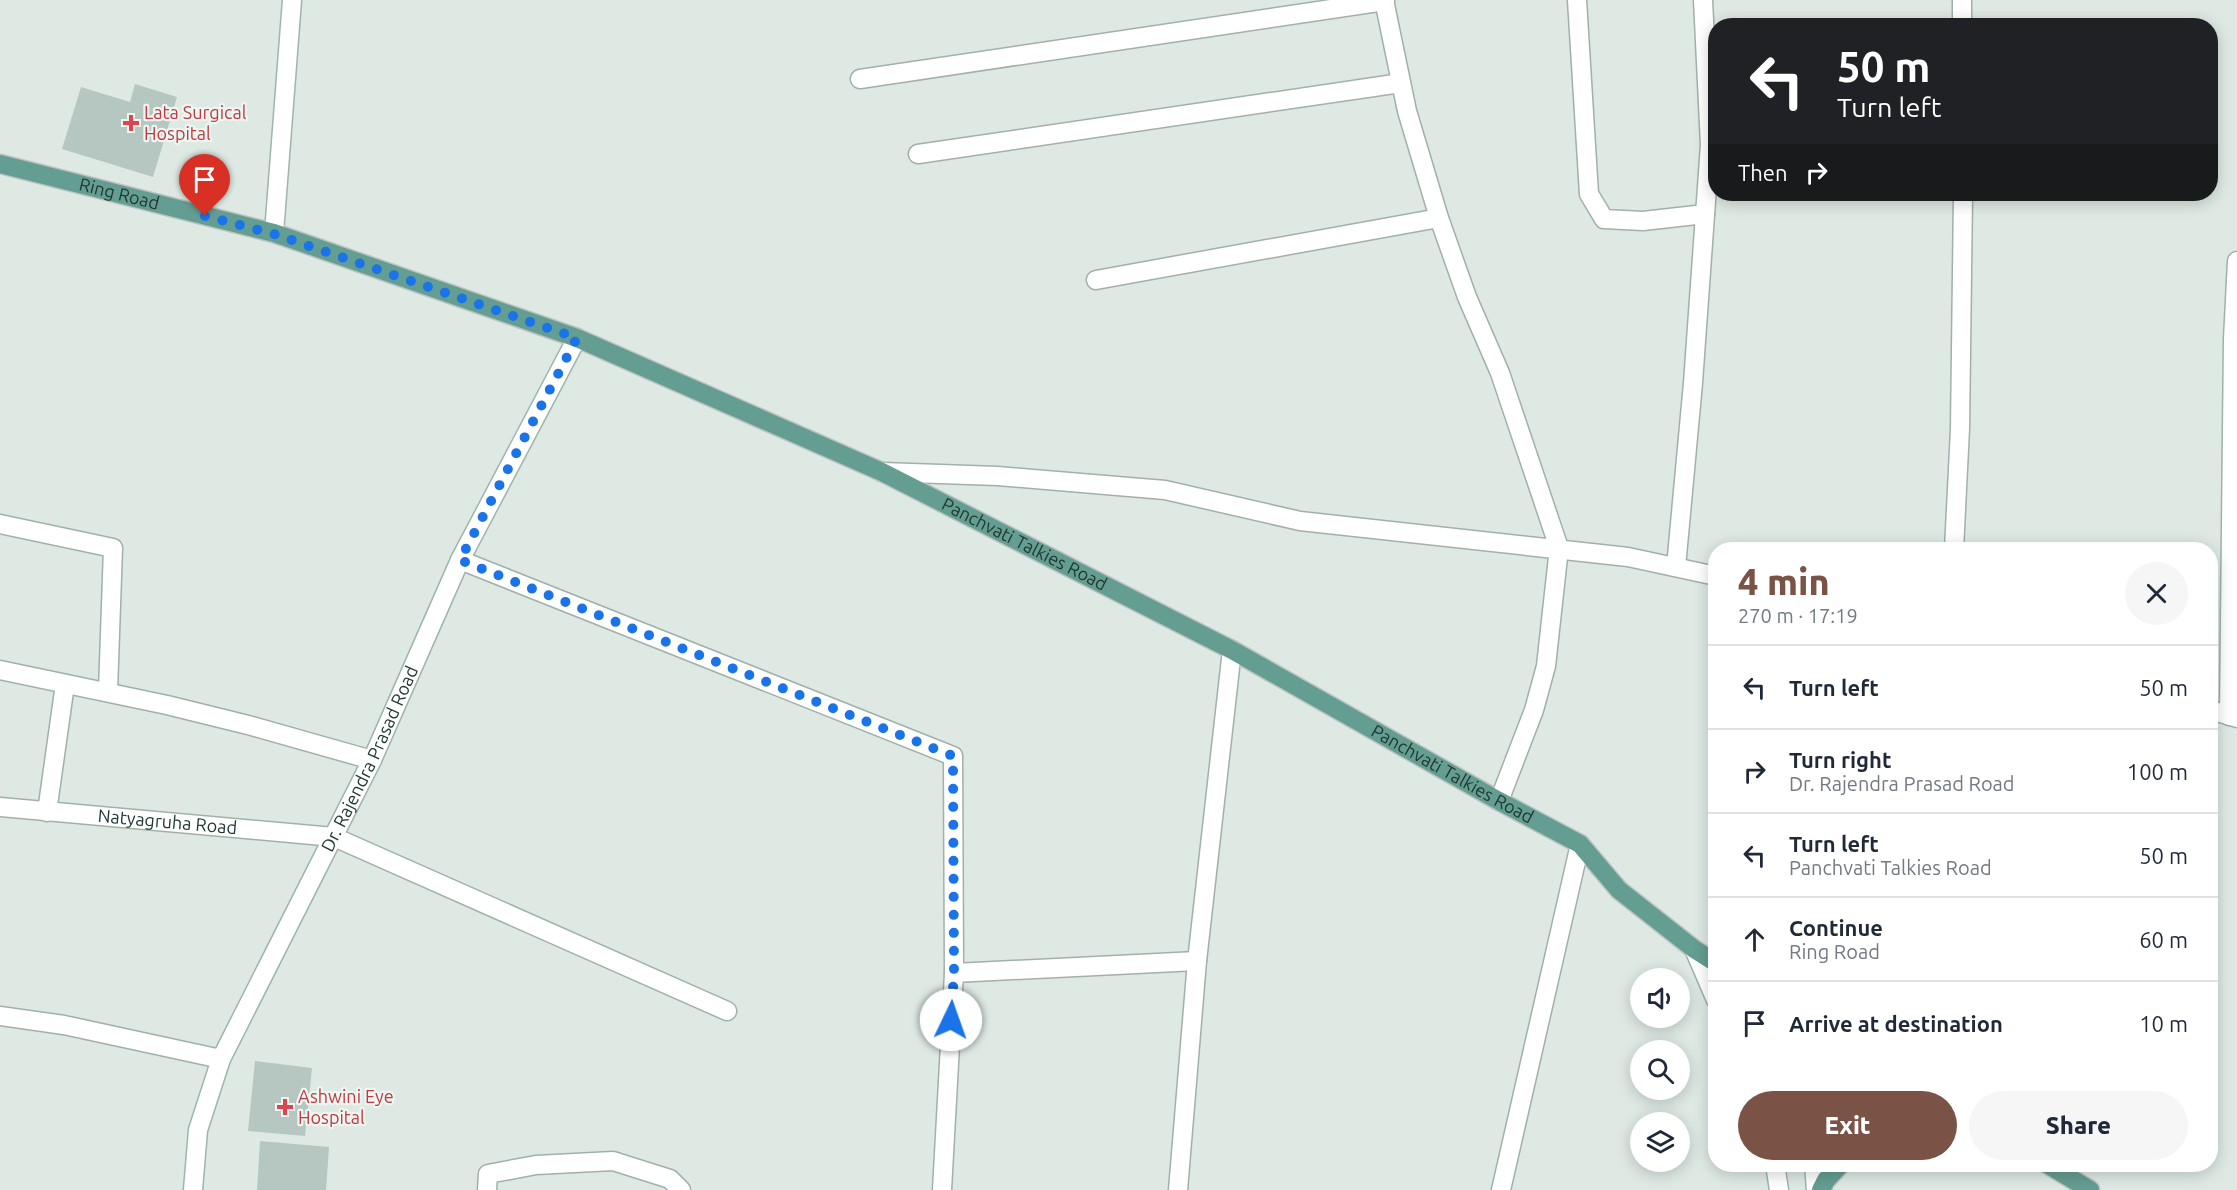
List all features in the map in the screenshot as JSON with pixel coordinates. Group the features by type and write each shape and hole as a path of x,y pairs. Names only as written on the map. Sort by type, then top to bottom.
{"main road":[{"name":"Ring Road","path":"0,164 274,234"},
{"name":"Panchvati Talkies Road","path":"274,234 577,338 882,472 1232,650 1499,801 1580,844 1619,890 1708,958"},
{"path":"1818,1190 1834,1172"},
{"path":"2060,1172 2090,1190"}],"street":[{"path":"274,234 292,0"},
{"path":"1576,0 1589,194 1604,219 1643,221 1705,213"},
{"path":"1703,0 1708,104"},
{"path":"1962,0 1962,18"},
{"path":"860,79 1384,1 1407,111 1439,218 1467,297 1500,373 1559,548 1545,666 1534,710 1499,801"},
{"path":"918,154 1401,83"},
{"path":"1676,567 1708,172"},
{"path":"1954,542 1960,429 1963,201"},
{"path":"1096,280 1439,218"},
{"path":"2218,712 2233,717 2233,339 2237,261"},
{"name":"Dr. Rajendra Prasad Road","path":"192,1190 198,1130 221,1059 372,760 460,560 577,338"},
{"path":"882,472 998,476 1165,490 1300,521 1559,548 1628,557 1708,574"},
{"path":"0,524 113,548 108,692"},
{"path":"460,560 953,756 954,973 942,1190"},
{"path":"1178,1190 1197,961 1232,650"},
{"path":"0,670 248,724 372,760"},
{"path":"47,812 65,684"},
{"name":"Natyagruha Road","path":"0,807 333,837 727,1011"},
{"path":"1501,1190 1580,844"},
{"path":"1694,949 1708,981"},
{"path":"954,973 1197,961"},
{"path":"0,1016 64,1025 221,1059"},
{"path":"487,1190 488,1174 536,1165 613,1161 670,1179 681,1190"},
{"path":"1776,1172 1779,1190"},
{"path":"1815,1172 1818,1190"}],"building":[{"path":"135,84 177,97 153,177 62,149 81,87 130,102"},
{"path":"255,1061 312,1068 305,1136 248,1131"},
{"path":"260,1141 329,1147 326,1190 257,1190"}],"place":[{"name":"Lata Surgical Hospital","path":"131,123"},
{"name":"Ashwini Eye Hospital","path":"285,1107"}],"route":[{"path":"205,216 274,234 577,338 460,560 953,756 954,973 951,1020"}]}
